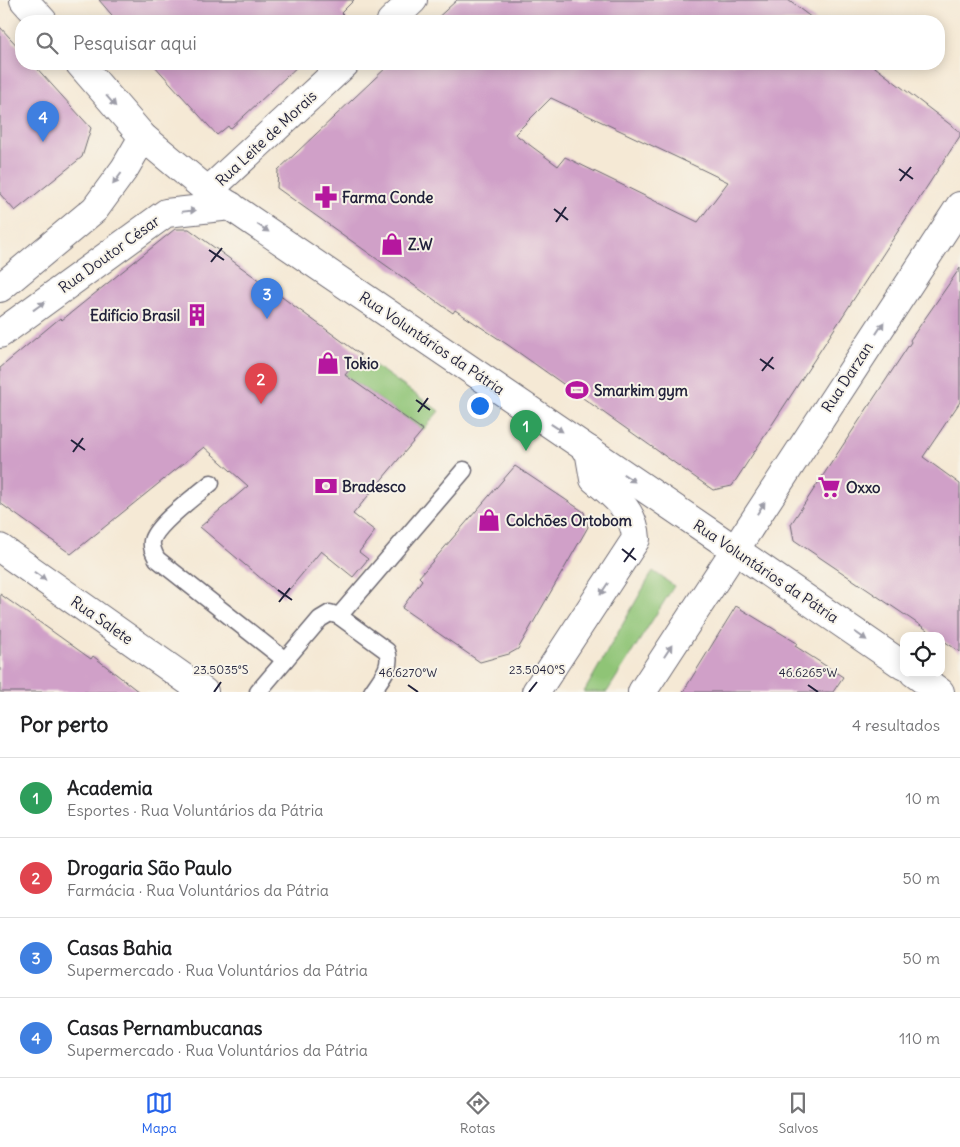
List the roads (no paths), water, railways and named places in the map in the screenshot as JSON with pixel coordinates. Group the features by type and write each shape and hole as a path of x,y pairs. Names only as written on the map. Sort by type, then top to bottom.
{"main road":[{"path":"24,0 38,15"},
{"path":"397,15 413,0"},
{"name":"Rua Voluntários da Pátria","path":"85,70 143,137 208,191 734,548 900,663"},
{"name":"Rua Leite de Morais","path":"208,191 339,70"},
{"path":"0,288 95,209 125,168 143,137"},
{"name":"Rua Doutor César","path":"0,334 166,213 231,206"},
{"name":"Rua Darzan","path":"642,692 734,548 960,206"},
{"path":"536,692 636,539 636,527 628,512 612,494 594,479 589,450"},
{"name":"Rua Salete","path":"0,548 204,692"},
{"path":"919,677 940,692"}],"lane":[{"path":"339,616 464,470"},
{"path":"211,483 160,528 152,540 152,551 157,559 285,660"},
{"path":"258,692 320,619 330,613 339,616 387,650 390,658 388,667 372,692"}],"place":[{"name":"Casas Pernambucanas","path":"43,142"},
{"name":"Farma Conde","path":"326,197"},
{"name":"Z.W","path":"392,244"},
{"name":"Edifício Brasil","path":"197,315"},
{"name":"Casas Bahia","path":"267,319"},
{"name":"Tokio","path":"328,363"},
{"name":"Smarkim gym","path":"577,390"},
{"name":"Drogaria São Paulo","path":"261,404"},
{"name":"Academia","path":"526,451"},
{"name":"Bradesco","path":"326,486"},
{"name":"Oxxo","path":"829,487"},
{"name":"Colchões Ortobom","path":"489,520"}]}
